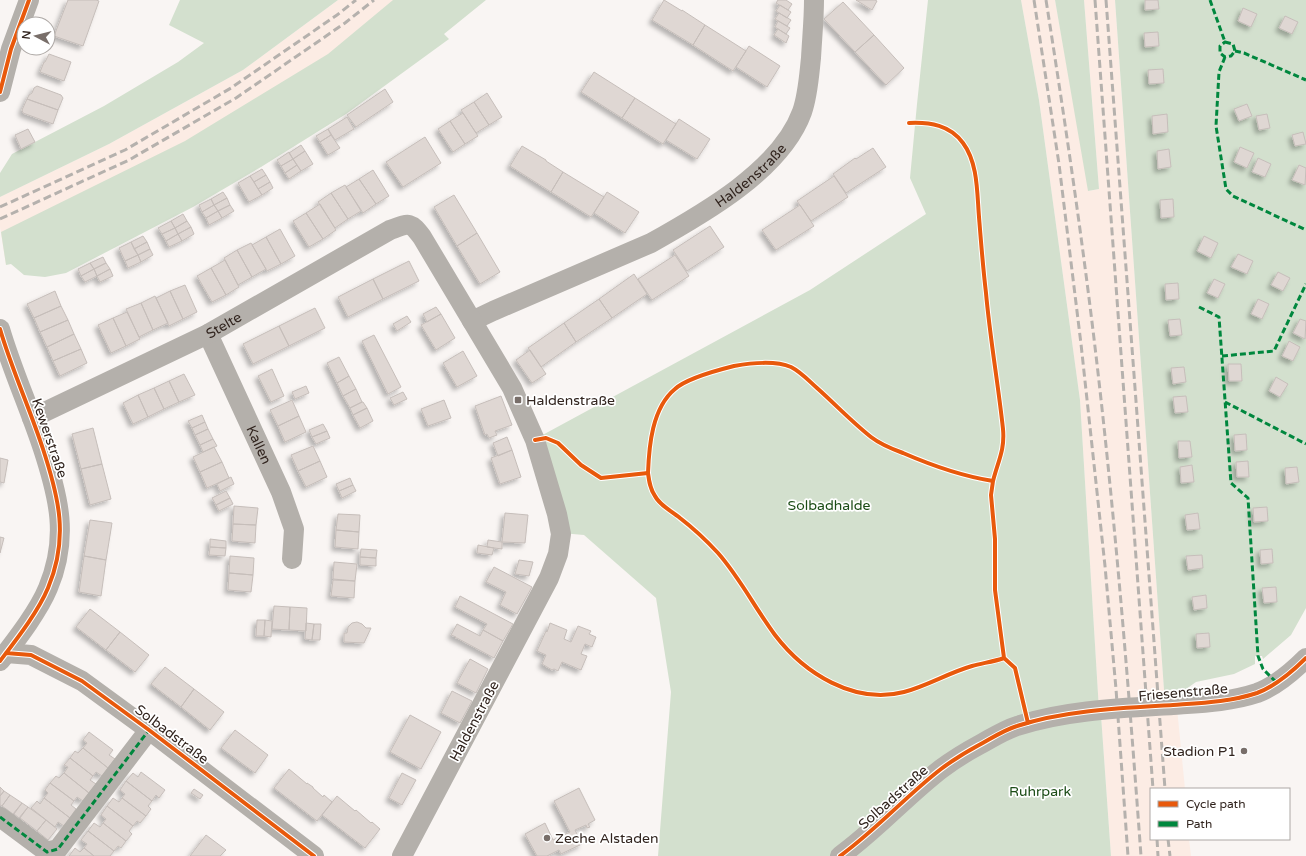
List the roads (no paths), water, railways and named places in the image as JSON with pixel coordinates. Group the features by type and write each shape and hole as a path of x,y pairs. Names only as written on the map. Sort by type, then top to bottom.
{"street":[{"path":"0,92 12,49 29,0"},
{"name":"Haldenstraße","path":"472,321 651,243 678,228 726,196 766,165 791,134 802,110 807,94 814,0"},
{"name":"Haldenstraße","path":"402,856 541,594 560,547 561,534 557,514 534,440 512,388 422,237 414,227 410,225"},
{"name":"Stelte","path":"32,418 208,334 390,230 401,226 410,225"},
{"name":"Kewerstraße","path":"0,329 52,476 57,495 60,518 60,545 53,574 44,595 3,657"},
{"name":"Kallen","path":"208,334 280,492 294,529 292,559"},
{"name":"Solbadstraße","path":"3,657 31,655 82,681 149,730 314,856"},
{"name":"Friesenstraße","path":"1073,714 1119,708 1212,703 1258,693 1277,683 1306,658"},
{"name":"Solbadstraße","path":"840,856 863,839 929,779 957,758 990,738 1018,725 1073,714"},
{"name":"Solbadstraße","path":"0,817 47,852 58,849 149,730"}],"railway":[{"path":"0,207 125,150 231,88 337,15 356,0"},
{"path":"0,219 129,160 236,98 345,23 374,0"},
{"path":"1034,0 1059,164 1081,344 1105,566 1116,689 1128,856"},
{"path":"1046,0 1080,228 1104,426 1122,610 1141,856"},
{"path":"1095,0 1153,788"},
{"path":"1106,0 1165,788"},
{"path":"1157,840 1158,856"},
{"path":"1168,840 1170,856"}],"place":[{"name":"Haldenstraße","path":"518,400"},
{"name":"Stadion P1","path":"1244,751"},
{"name":"Zeche Alstaden","path":"547,838"}],"park label":[{"name":"Solbadhalde","path":"829,505"},
{"name":"Ruhrpark","path":"1040,791"}]}
